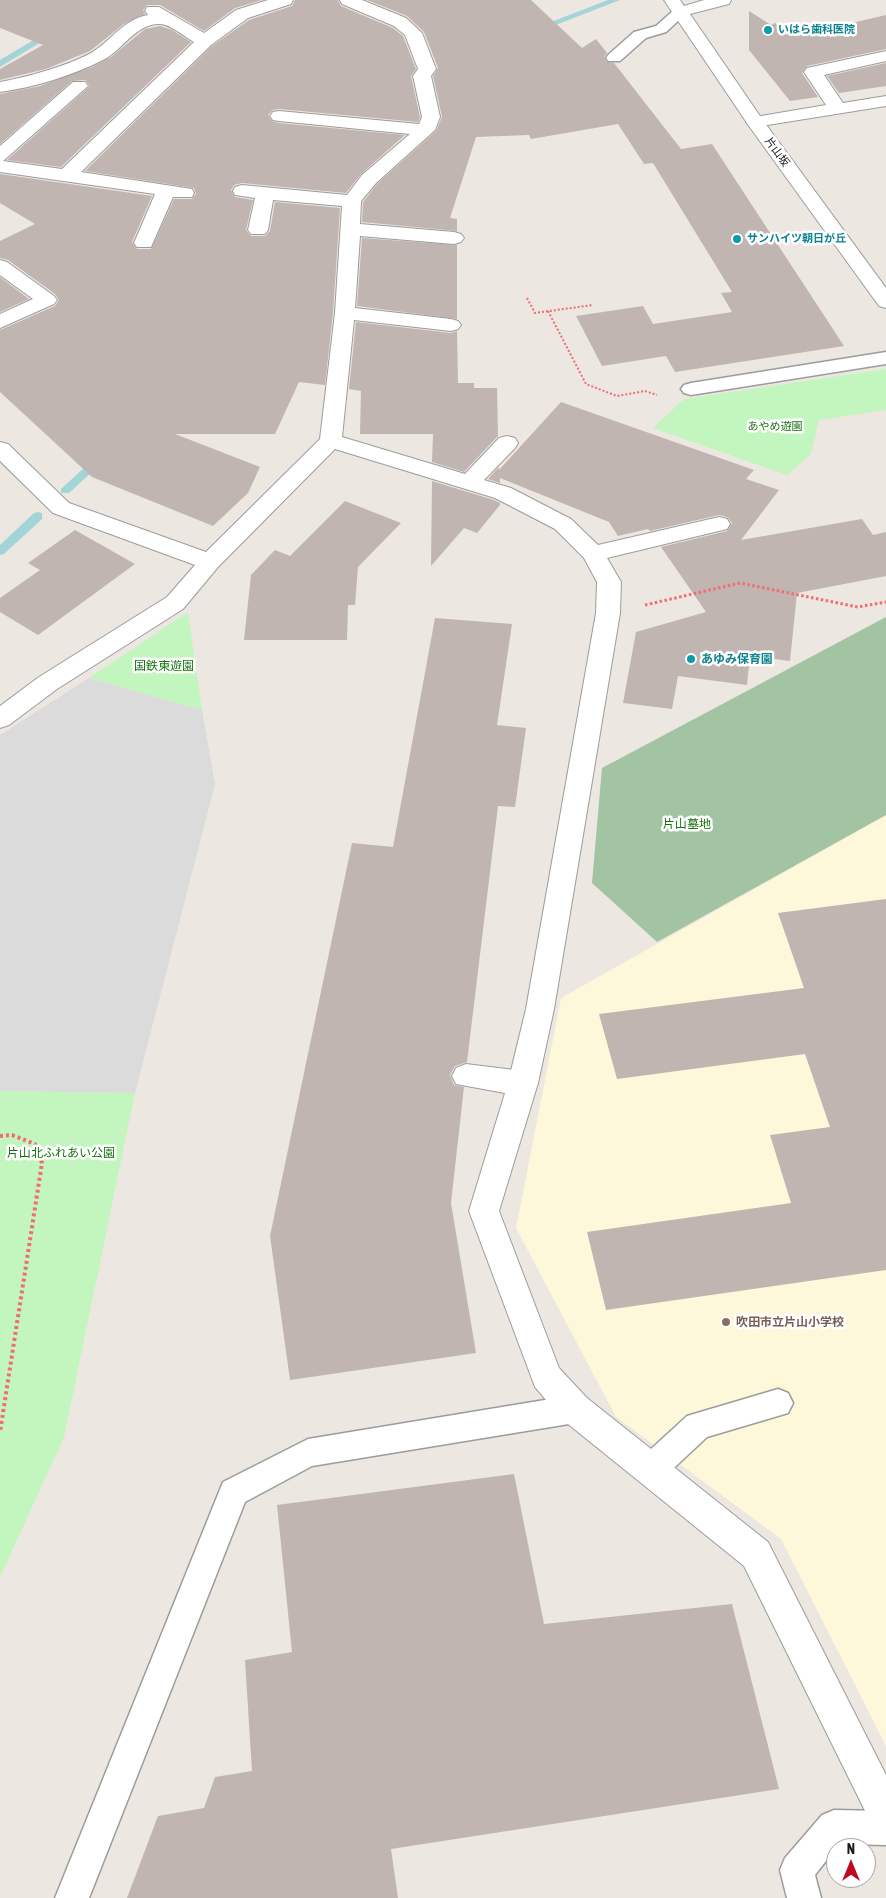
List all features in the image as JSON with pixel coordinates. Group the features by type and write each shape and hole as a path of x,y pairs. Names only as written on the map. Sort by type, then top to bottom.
{"street":[{"path":"67,175 204,40 242,14 285,0"},
{"path":"0,719 48,682 175,603 210,562 331,441 345,313 352,201 369,179 426,130 431,116 422,76 427,70 413,33 400,22 348,0"},
{"path":"676,6 723,0"},
{"name":"片山坂","path":"676,6 755,122 886,302"},
{"path":"0,87 30,82 98,56 125,33 160,15 204,40"},
{"path":"838,109 813,72 886,56"},
{"path":"0,156 79,86"},
{"path":"755,122 886,101"},
{"path":"279,116 426,130"},
{"path":"0,166 185,192"},
{"path":"144,243 166,190"},
{"path":"242,191 352,201"},
{"path":"258,230 265,193"},
{"path":"351,228 454,238"},
{"path":"0,266 47,300 0,322"},
{"path":"345,313 451,325"},
{"path":"331,441 503,493 563,524 593,554 609,582 608,613 541,999 523,1083 484,1211 546,1377 575,1409 756,1554 886,1814"},
{"path":"469,483 507,442"},
{"path":"0,449 61,508 210,562"},
{"path":"593,554 719,524"},
{"path":"466,1076 523,1083"}],"lane":[{"path":"614,58 640,36 661,29 676,6"},
{"path":"691,389 886,358"},
{"path":"650,1470 698,1426 778,1403"},
{"path":"72,1898 234,1492 308,1453 575,1409"},
{"path":"804,1898 797,1870 834,1826 886,1828"}],"path":[{"path":"527,298 535,313 593,305"},
{"path":"548,311 586,384 617,396 645,391 664,397"},
{"path":"608,613 740,583 858,607 886,602"},
{"path":"0,1136 12,1135 35,1144 42,1163 0,1432"}],"shaded area":[{"path":"89,678 202,710 215,784 135,1093 0,1091 0,735"},
{"name":"吹田市立片山小学校","path":"886,815 886,1746 781,1539 616,1417 516,1228 561,998"}],"green space":[{"name":"あやめ遊園","path":"886,369 886,410 819,420 811,454 787,475 653,428 684,399"},
{"name":"国鉄東遊園","path":"188,612 202,710 89,678"},
{"name":"片山墓地","path":"886,617 886,815 657,942 592,883 602,768"},
{"name":"片山北ふれあい公園","path":"0,1091 135,1093 64,1437 0,1577"}],"building":[{"path":"0,0 262,0 235,8 204,31 160,5 147,5 143,10 145,14 124,24 90,51 46,69 0,80 0,69 43,45 0,28"},
{"path":"295,0 338,0 341,6 393,28 403,36 416,69 411,76 420,117 418,122 279,109 273,110 268,115 272,121 279,123 405,135 361,174 346,193 242,183 234,185 231,190 235,197 253,200 246,230 251,236 265,236 270,231 275,202 340,208 333,313 325,385 299,382 275,434 175,434 260,467 248,493 213,526 92,477 0,392 0,330 55,306 59,300 55,294 8,260 0,258 0,241 35,224 0,203 0,174 152,196 132,242 137,249 151,249 174,199 192,199 196,194 194,188 85,171 212,46 249,20 292,6"},
{"path":"367,0 531,0 582,48 596,39 607,53 604,57 606,62 614,63 681,149 712,144 844,346 675,372 666,356 602,366 576,316 643,306 653,324 732,312 721,293 732,292 653,163 644,164 618,124 531,139 529,135 476,137 450,218 457,219 457,231 362,222 363,202 377,184 436,131 442,117 433,76 438,68 424,32 407,16"},
{"path":"749,11 771,25 775,23 796,36 886,15 886,49 807,66 802,73 818,97 790,101 749,50"},
{"path":"160,26 172,30 191,42 61,167 7,160 90,86 85,80 72,81 0,144 0,94 40,86 92,67 111,57 145,29"},
{"path":"886,63 886,86 839,93 827,76"},
{"path":"362,238 457,245 457,319 357,306"},
{"path":"0,277 29,299 0,312"},
{"path":"356,322 451,333 457,331 458,383 474,383 474,388 497,388 498,436 464,472 432,462 433,434 360,434 361,391 349,389"},
{"path":"561,402 754,470 746,479 779,490 741,540 862,519 873,535 886,532 886,576 797,593 790,661 750,656 747,685 678,676 672,709 623,703 636,632 706,612 661,547 727,531 732,523 727,517 719,515 650,531 648,529 618,536 609,522 500,478 500,483 488,479 499,467 499,470"},
{"path":"432,481 494,500 500,503 500,505 477,533 464,528 431,566"},
{"path":"345,501 401,523 358,567 355,605 348,605 347,640 244,640 251,575 275,550 290,556"},
{"path":"75,530 135,564 38,635 0,612 0,598 40,570 28,563"},
{"path":"435,618 512,624 497,725 526,728 515,807 498,806 467,1062 455,1066 450,1075 454,1085 464,1087 451,1203 476,1353 290,1380 270,1236 352,843 393,847"},
{"path":"886,899 886,1270 606,1310 587,1232 791,1203 770,1135 830,1127 805,1054 617,1079 599,1014 804,988 778,913"},
{"path":"514,1474 544,1624 732,1604 779,1789 391,1849 398,1898 127,1898 158,1816 204,1808 215,1777 252,1771 245,1660 292,1652 277,1505"}],"waterway":[{"path":"537,29 616,0"},
{"path":"0,64 50,34"},
{"path":"65,491 100,459"},
{"path":"0,551 38,516"}],"place":[{"name":"いはら歯科医院","path":"768,30"},
{"name":"サンハイツ朝日が丘","path":"737,239"},
{"name":"あゆみ保育園","path":"691,659"},
{"name":"吹田市立片山小学校","path":"726,1322"}]}
